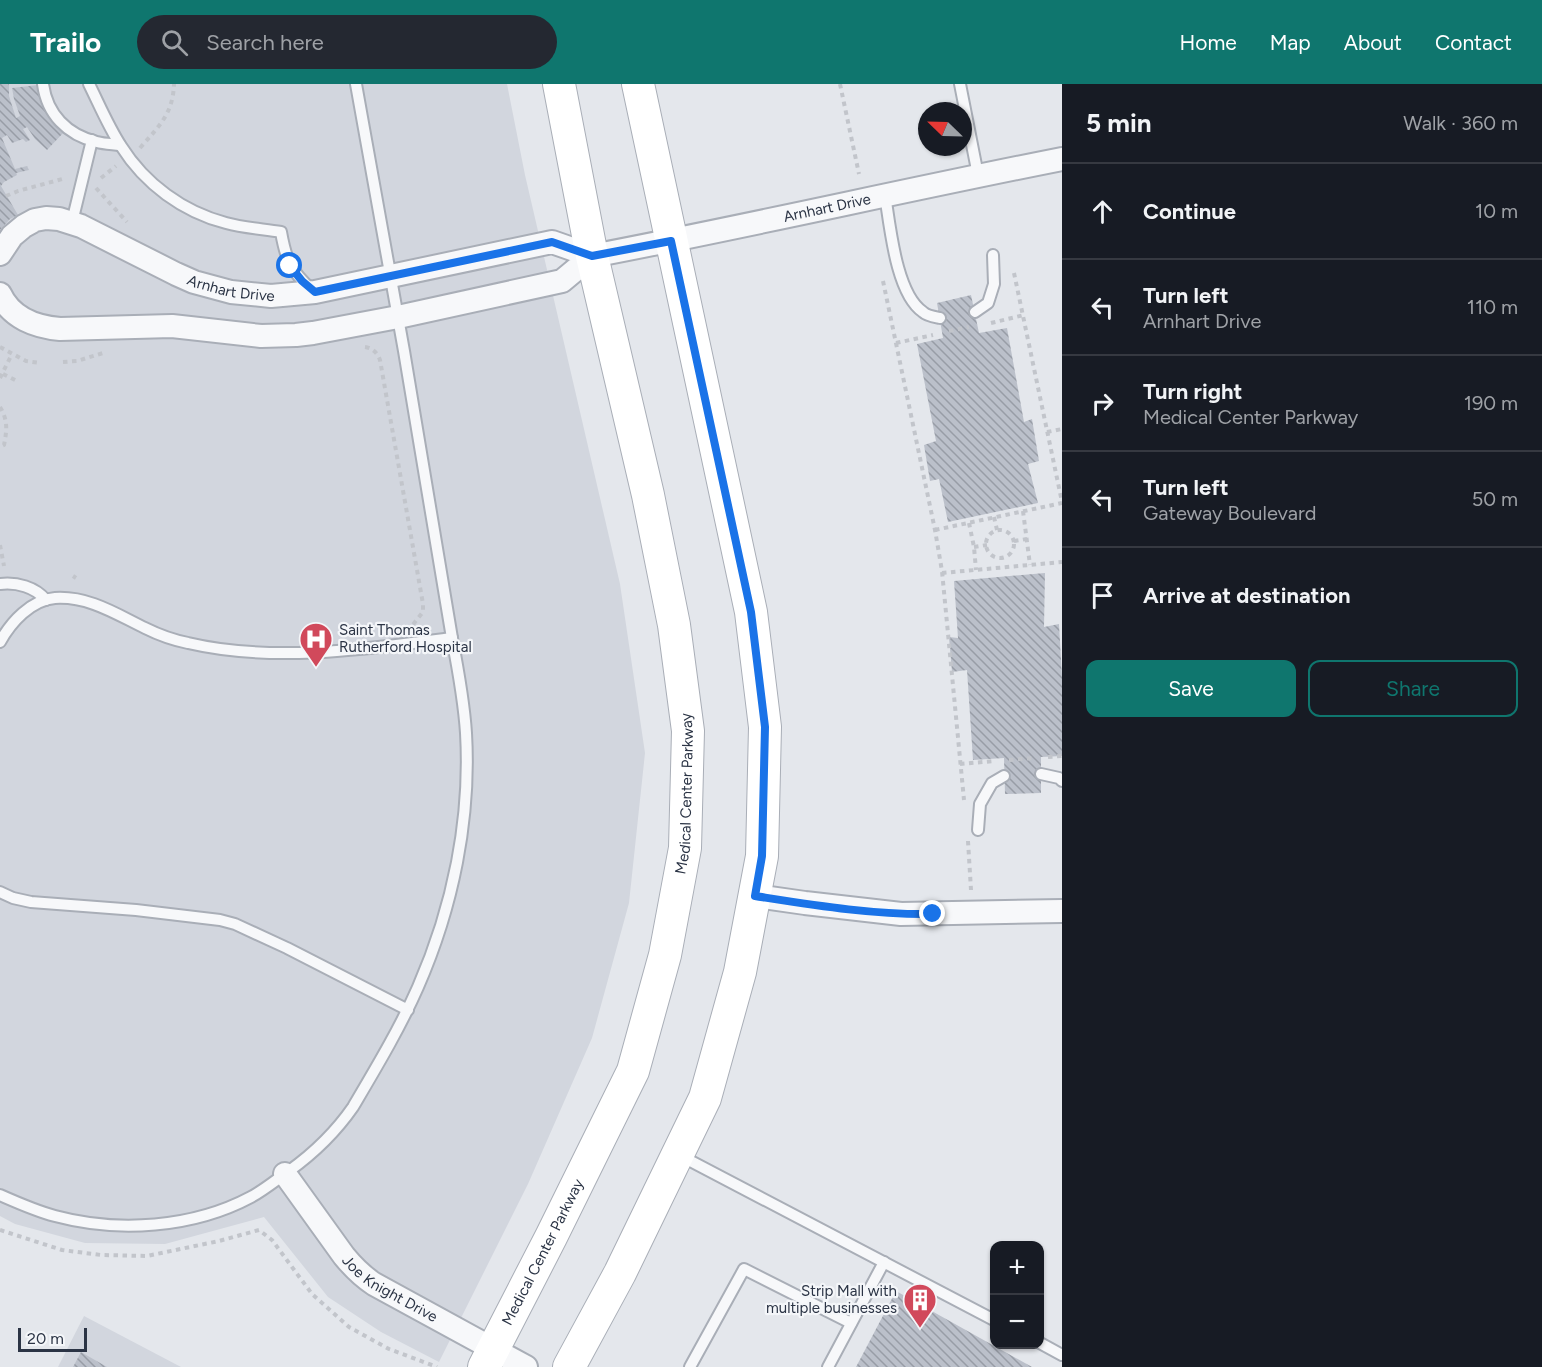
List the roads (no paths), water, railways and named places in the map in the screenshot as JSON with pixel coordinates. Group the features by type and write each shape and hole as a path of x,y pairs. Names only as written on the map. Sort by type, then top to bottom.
{"main road":[{"name":"Medical Center Parkway","path":"488,1358 633,1071 665,955 685,848 688,731 675,625 648,495 592,256 559,84"},
{"path":"569,1367 620,1272 705,1098 740,972 762,856 765,727 751,612 638,84"}],"street":[{"name":"Arnhart Drive","path":"0,294 3,301 21,318 45,328 60,330 172,326 261,336 313,333 562,281 592,256 1062,159"},
{"name":"Arnhart Drive","path":"0,254 12,236 24,226 35,220 59,219 72,222 176,274 211,287 231,292 271,296 315,292 552,242 592,256"},
{"path":"755,896 901,914 1062,911"},
{"name":"Joe Knight Drive","path":"285,1174 344,1256 363,1276 488,1358 526,1367"}],"lane":[{"path":"43,84 47,101 55,116 71,131 92,140 120,145"},
{"path":"89,84 120,145 149,181 175,201 204,216 228,224 281,232 290,266 315,292"},
{"path":"0,1195 54,1216 72,1220 96,1224 142,1226 201,1216 224,1209 255,1195 321,1146 344,1120 364,1090 408,1010 429,961 442,922 456,868 467,781 466,733 461,682 356,84"},
{"path":"960,84 978,175"},
{"path":"72,222 92,140"},
{"path":"885,195 899,272 909,298 923,313 940,318"},
{"path":"975,312 988,303 994,284 993,255"},
{"path":"0,584 20,585 41,594 46,600"},
{"path":"0,642 12,625 32,607 46,600 67,598 106,608 173,640 209,648 290,653 317,652 452,638"},
{"path":"1041,774 1059,778 1062,781"},
{"path":"972,830 980,804 992,783 1004,776"},
{"path":"0,892 31,902 136,910 220,920 235,924 408,1010"},
{"path":"678,1154 990,1318"},
{"path":"828,1367 884,1262"},
{"path":"690,1367 744,1269 851,1323"},
{"path":"1044,1345 1062,1355"}],"place":[{"name":"Saint Thomas Rutherford Hospital","path":"316,668"},
{"name":"Strip Mall with multiple businesses","path":"920,1329"}]}
